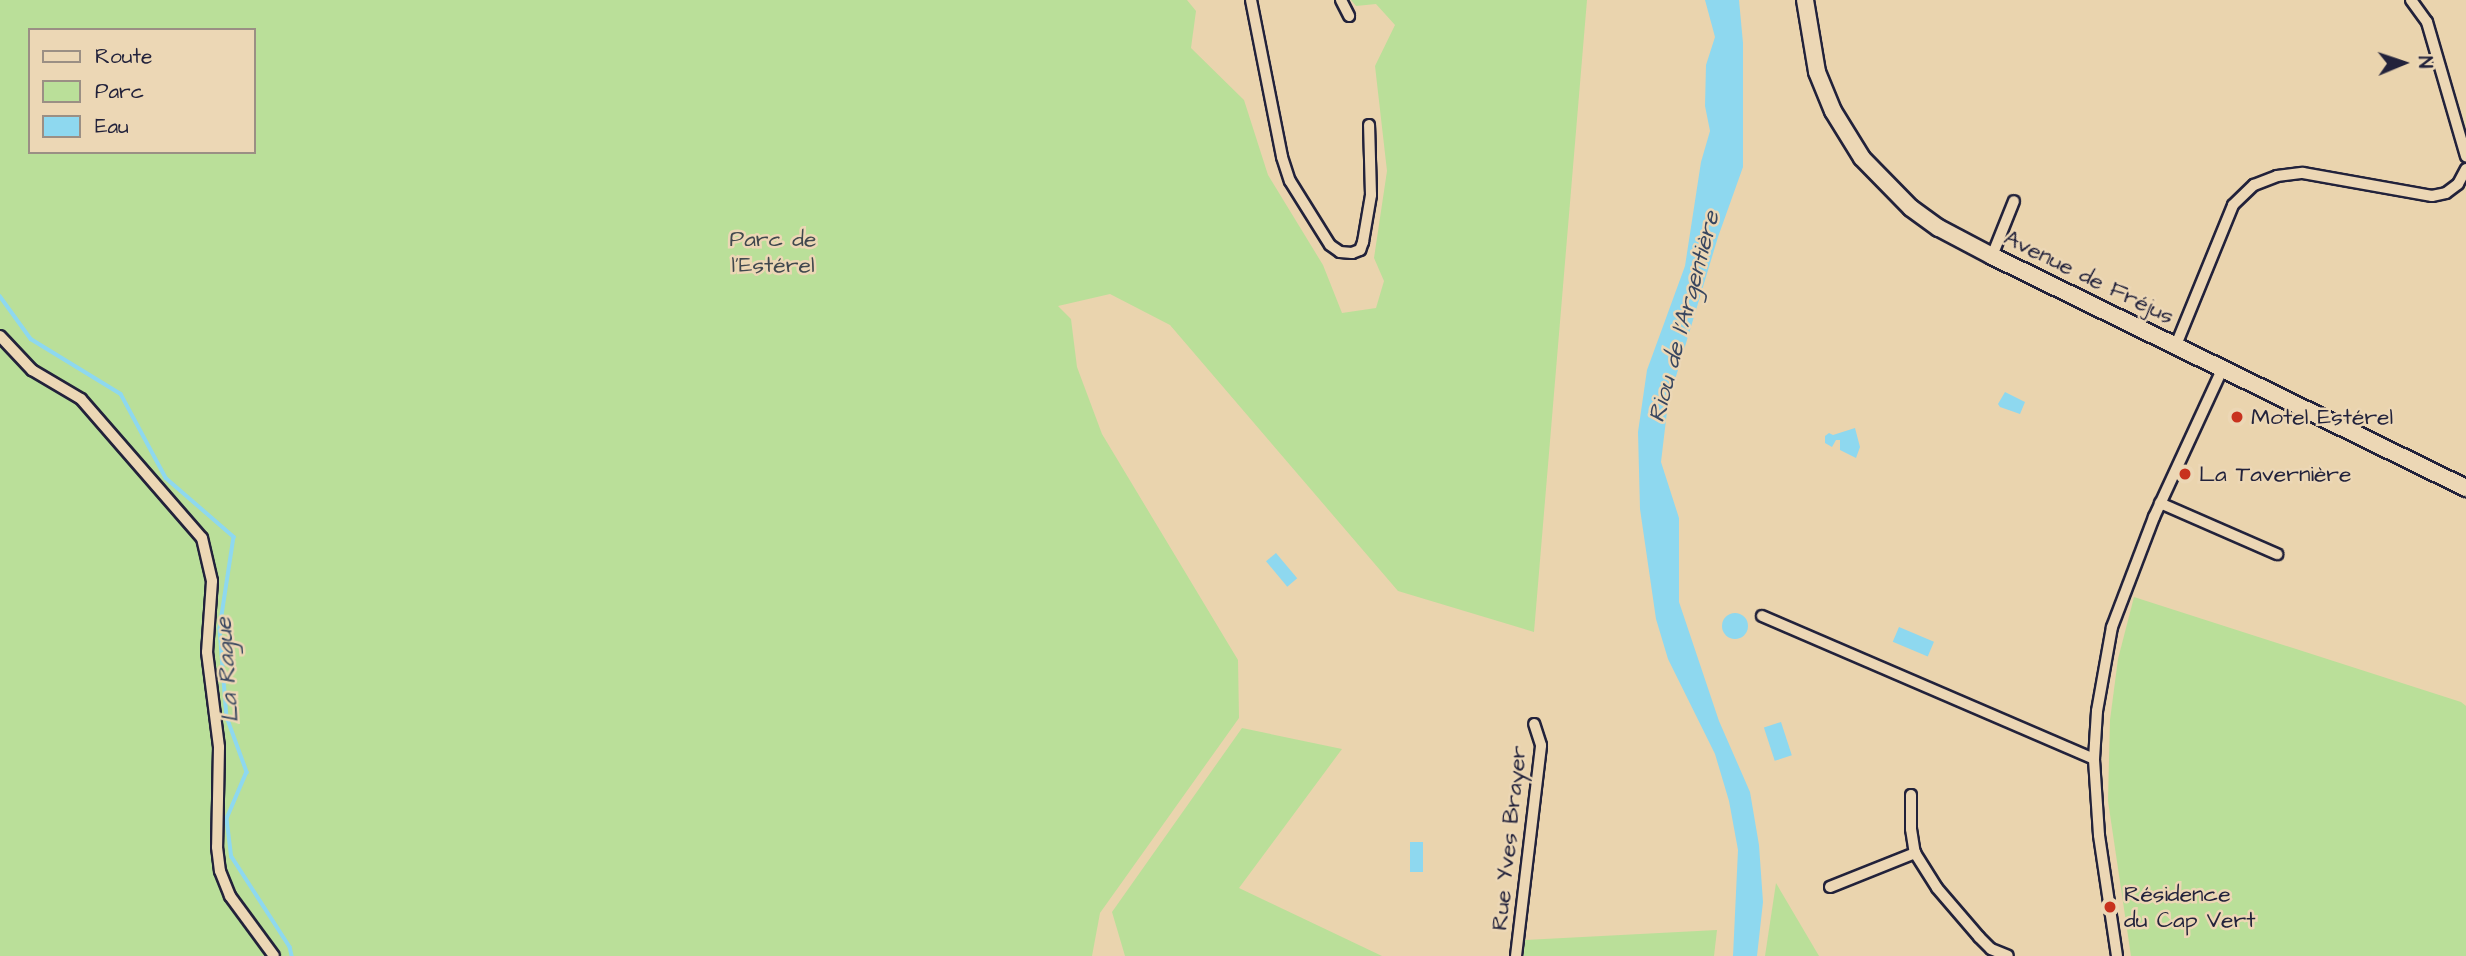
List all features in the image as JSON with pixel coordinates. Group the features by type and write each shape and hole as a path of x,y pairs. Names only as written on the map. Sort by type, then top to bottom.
{"main road":[{"name":"Avenue de Fréjus","path":"1805,0 1818,72 1833,111 1862,158 1890,190 1911,208 1939,228 1992,256 2466,488"}],"street":[{"path":"1251,0 1282,158 1290,181 1330,245 1340,253 1360,250 1363,242 1371,195 1369,125"},
{"path":"1341,0 1349,16"},
{"path":"2411,0 2427,22 2466,156"},
{"path":"2176,345 2233,205 2254,186 2277,176 2303,173 2432,196 2445,193 2458,184 2466,169"},
{"path":"1992,256 2014,201"},
{"path":"0,336 32,370 81,399 202,538 212,580 207,652 219,747 217,847 220,871 230,896 274,956"},
{"path":"2117,956 2099,835 2094,759 2098,712 2112,627 2161,503 2223,368"},
{"path":"2161,503 2277,554"},
{"path":"1762,615 2094,759"},
{"name":"Rue Yves Brayer","path":"1516,956 1541,745 1534,724"},
{"path":"1911,795 1910,829 1915,853 1937,888 1979,937 1991,949 2008,956"},
{"path":"1829,887 1915,853"}],"green space":[{"name":"Parc de l'Estérel","path":"0,0 1187,0 1196,11 1191,48 1244,100 1268,175 1323,265 1342,313 1376,308 1384,281 1374,258 1387,171 1375,66 1395,25 1376,4 1356,6 1351,0 1587,0 1534,632 1398,591 1170,325 1110,294 1058,306 1071,319 1077,367 1102,434 1238,660 1239,718 1100,913 1092,956 0,956"},
{"path":"2134,597 2461,702 2466,706 2466,956 2131,956 2108,801 2110,720 2118,659"},
{"path":"1242,728 1342,749 1239,888 1382,956 1125,956 1112,912"},
{"path":"1776,883 1819,956 1765,956"},
{"path":"1717,930 1714,956 1523,956 1525,940"}],"water":[{"name":"Riou de l'Argentière","path":"1705,0 1739,0 1743,43 1743,167 1718,237 1668,403 1661,462 1679,518 1679,602 1719,721 1750,792 1759,845 1763,902 1757,956 1733,956 1738,850 1729,801 1715,754 1668,659 1656,619 1640,509 1638,432 1647,370 1685,266 1701,162 1710,131 1705,106 1706,65 1715,37"},
{"path":"2005,392 2025,402 2020,414 2000,407 1998,404"},
{"path":"1855,428 1860,447 1856,458 1840,450 1840,440 1836,440 1832,447 1825,443 1825,436 1829,433 1833,435"},
{"path":"1276,553 1297,578 1287,587 1266,561"},
{"path":"1735,613 1745,616 1748,626 1745,636 1735,639 1725,636 1722,626 1725,616"},
{"path":"1899,627 1934,642 1928,657 1893,642"},
{"path":"1781,722 1792,755 1775,761 1764,728"},
{"path":"1410,842 1423,842 1423,872 1410,872"}],"waterway":[{"name":"La Rague","path":"0,296 31,339 121,394 166,478 234,537 220,629 227,717 247,772 227,819 232,857 290,947 292,956"}],"place":[{"name":"Motel Estérel","path":"2237,417"},
{"name":"La Tavernière","path":"2185,474"},
{"name":"Résidence du Cap Vert","path":"2110,907"}]}
